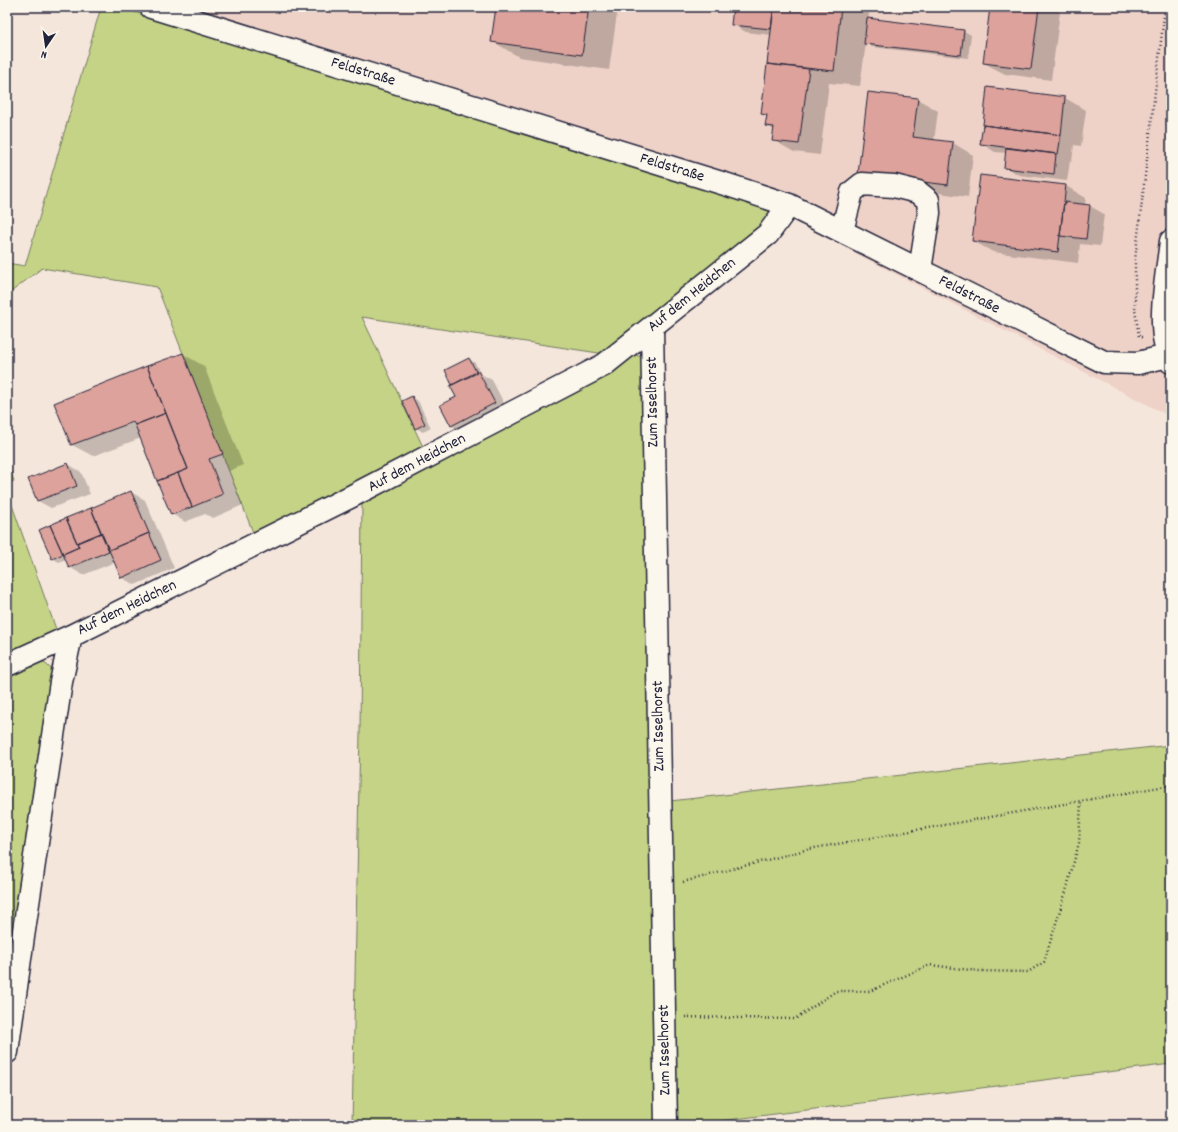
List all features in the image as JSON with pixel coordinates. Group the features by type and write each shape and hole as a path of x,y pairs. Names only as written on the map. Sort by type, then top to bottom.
{"street":[{"name":"Feldstraße","path":"151,7 678,169 789,205 1104,362 1138,363 1167,352"},
{"path":"842,231 852,192 862,184 894,186 918,192 928,200 929,213 920,270"},
{"name":"Auf dem Heidchen","path":"7,665 71,636 352,496 604,364 768,234 789,205"},
{"path":"1167,352 1163,308 1171,241"},
{"name":"Zum Isselhorst","path":"652,327 666,1125"},
{"path":"7,1052 60,690 71,636"}],"path":[{"path":"1165,7 1135,260 1135,310 1139,337 1167,352"},
{"path":"662,888 809,849 1171,784"},
{"path":"665,1017 795,1019 836,991 870,991 930,965 978,971 1028,972 1044,962 1079,843 1081,801"}],"shaded area":[{"path":"187,7 1171,7 1171,417 797,223 803,197"}],"green space":[{"path":"101,7 118,7 770,210 762,229 605,354 362,317 424,449 254,535 157,287 42,268 7,295 7,263 25,266"},
{"path":"632,353 643,358 670,801 1171,745 1171,1064 688,1125 352,1125 360,734 362,500"},
{"path":"7,462 14,481 7,484"},
{"path":"7,491 57,632 7,654"},
{"path":"37,660 46,664 55,673 7,1013 7,674"}],"building":[{"path":"496,7 589,7 582,55 491,42"},
{"path":"733,7 773,11 771,29 731,25"},
{"path":"774,7 841,7 834,71 767,64"},
{"path":"990,7 1039,7 1031,69 983,63"},
{"path":"867,18 964,30 961,55 864,44"},
{"path":"767,64 809,69 799,144 772,141 774,127 765,126 767,115 761,114"},
{"path":"987,87 1065,97 1061,135 983,125"},
{"path":"868,92 918,98 913,137 953,142 948,185 858,174"},
{"path":"983,125 1061,135 1058,154 980,144"},
{"path":"1006,148 1056,154 1054,174 1004,168"},
{"path":"980,175 1066,185 1058,252 972,241"},
{"path":"1064,202 1090,205 1086,239 1060,236"},
{"path":"183,353 223,454 209,459 223,494 192,507 178,473 188,469 147,366"},
{"path":"469,358 477,373 452,385 445,370"},
{"path":"147,366 166,413 135,425 133,422 71,445 54,403"},
{"path":"478,371 495,403 451,426 440,405 456,397 450,386"},
{"path":"412,396 425,424 415,429 402,401"},
{"path":"166,413 188,469 157,481 135,425"},
{"path":"68,463 77,486 37,501 28,479"},
{"path":"178,473 192,507 171,515 157,481"},
{"path":"131,491 149,533 109,550 91,508"},
{"path":"91,508 101,533 77,543 66,518"},
{"path":"66,518 79,547 63,554 50,525"},
{"path":"50,525 63,554 52,559 39,530"},
{"path":"101,533 109,551 69,568 63,554 79,547 77,543"},
{"path":"149,533 161,560 121,578 109,550"}]}
